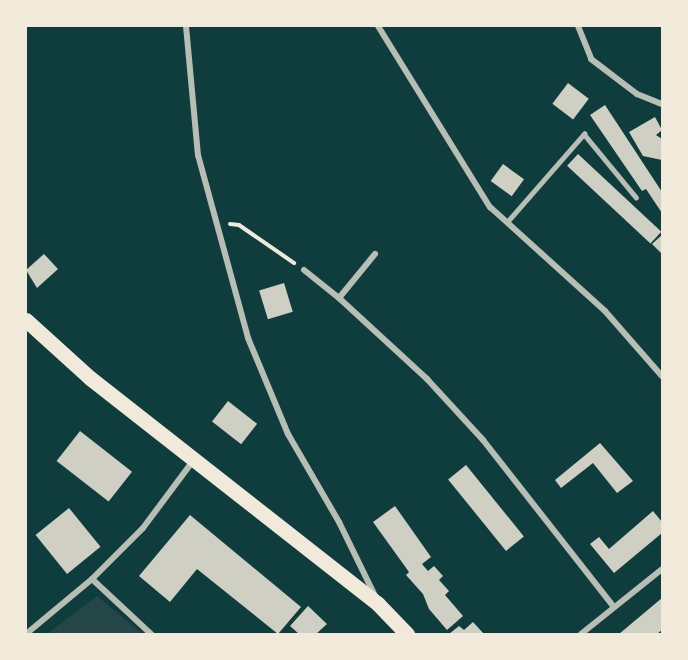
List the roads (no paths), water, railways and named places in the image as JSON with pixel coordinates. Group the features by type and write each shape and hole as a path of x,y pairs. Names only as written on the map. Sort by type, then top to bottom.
{"main road":[{"path":"26,320 90,378 378,604 406,634"}],"street":[{"path":"186,26 198,155 248,338 288,434 363,568 378,604"},
{"path":"378,26 460,162 490,207 605,311 663,376"},
{"path":"578,26 591,59 637,94 663,104"},
{"path":"339,298 375,255"},
{"path":"304,270 339,298 427,380 483,440 614,606"},
{"path":"26,634 92,579 143,528 195,459"},
{"path":"581,634 663,568"},
{"path":"92,579 151,634"}],"lane":[{"path":"508,222 584,134 636,197"}]}
